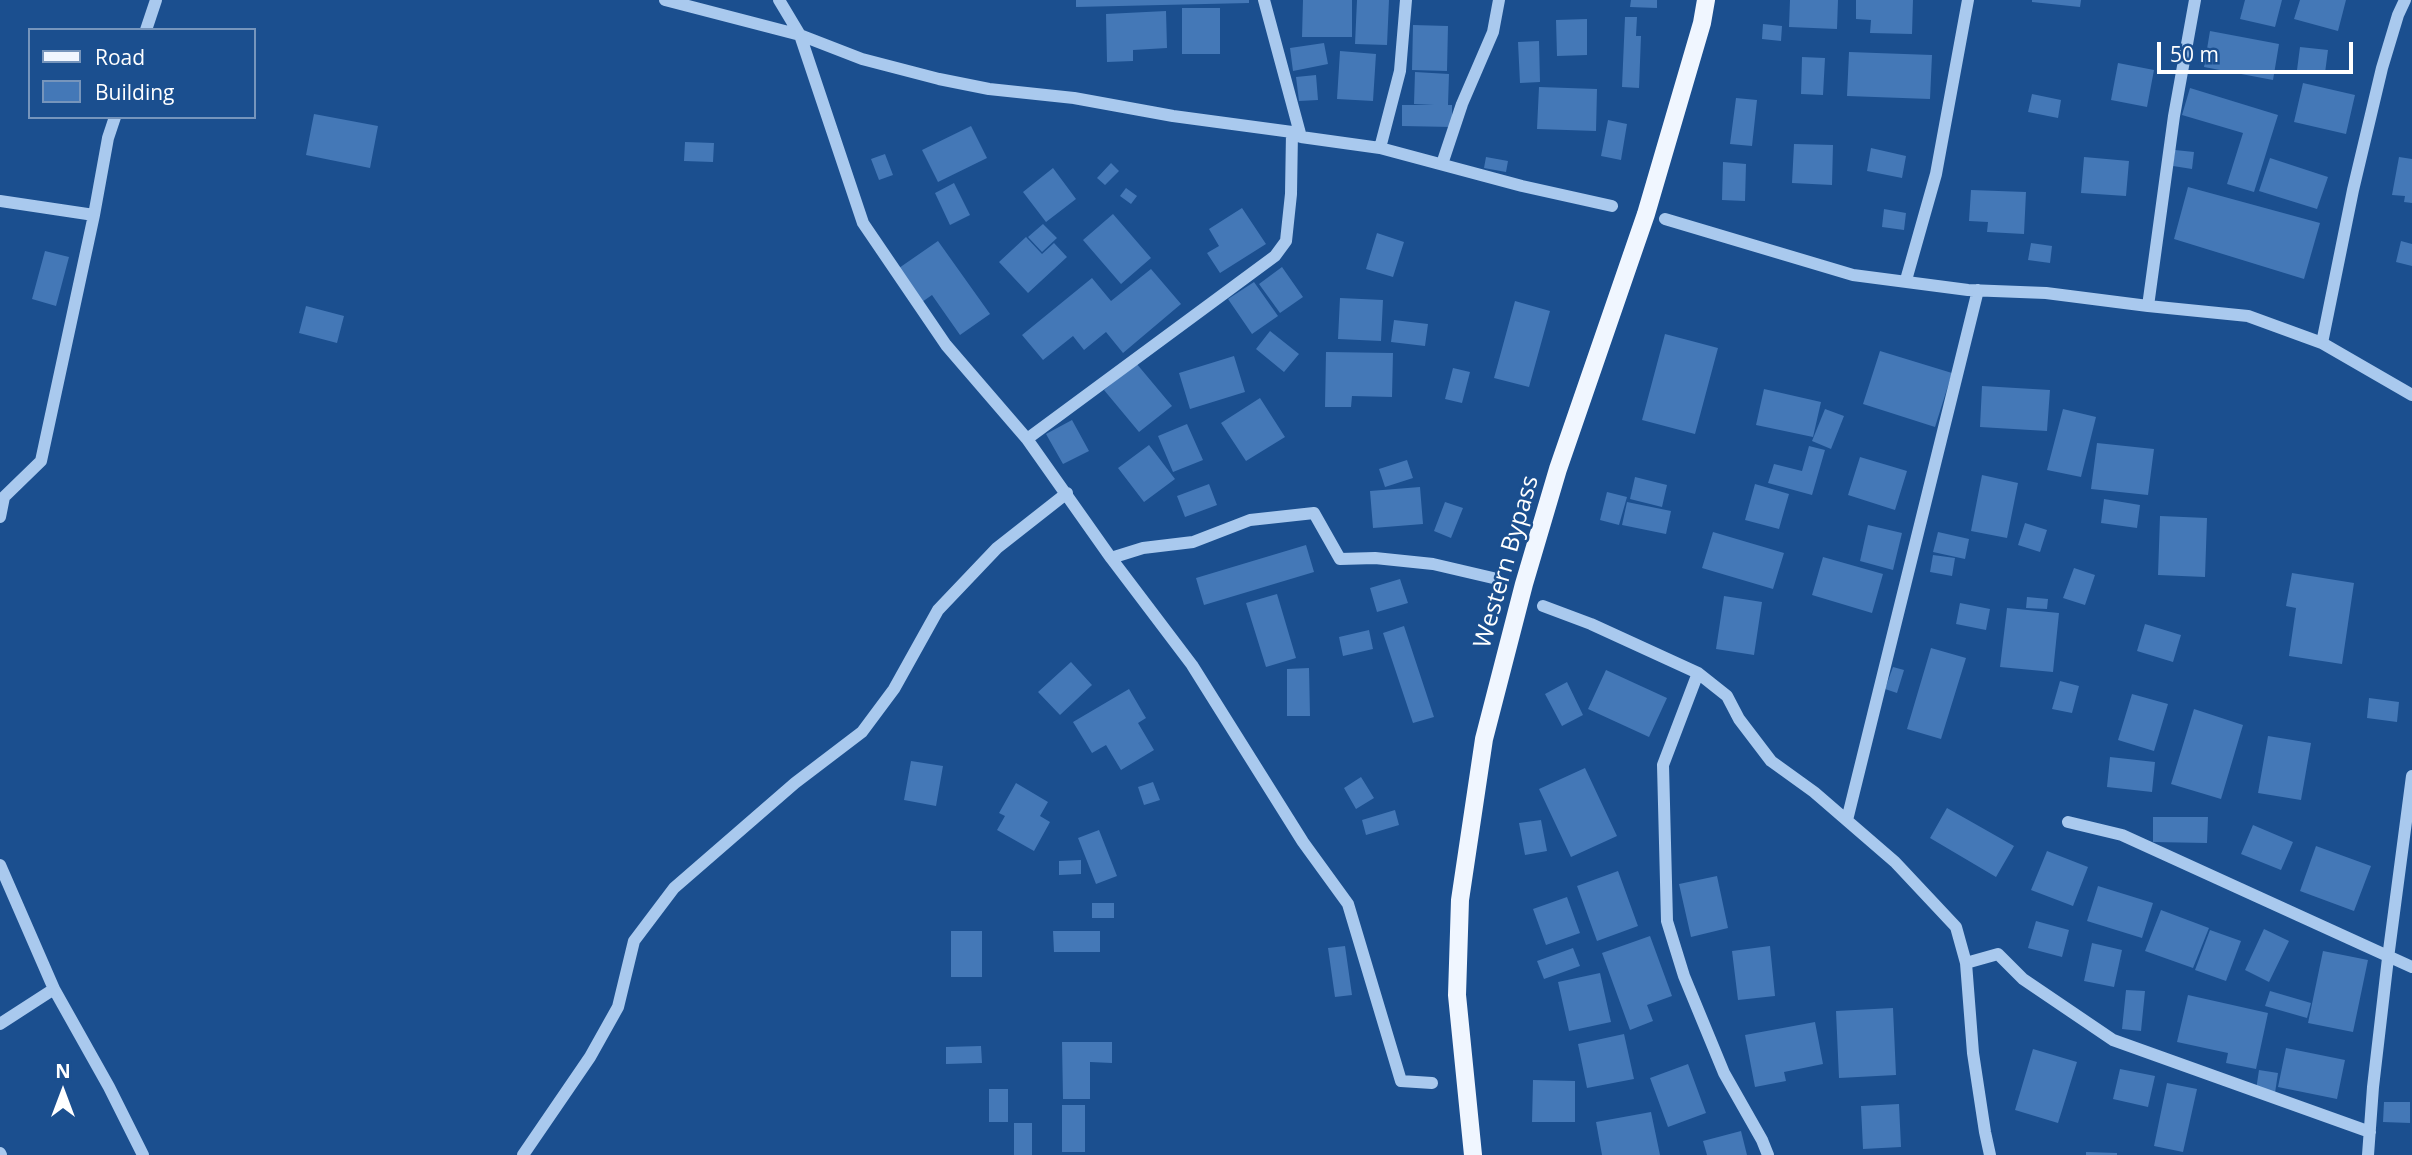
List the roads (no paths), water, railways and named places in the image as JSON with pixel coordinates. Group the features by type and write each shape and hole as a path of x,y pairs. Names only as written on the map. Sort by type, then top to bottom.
{"main road":[{"name":"Western Bypass","path":"1473,1155 1457,995 1460,900 1484,740 1524,584 1554,482 1646,214 1702,23 1706,0"}],"street":[{"path":"147,28 156,0"},
{"path":"665,0 800,35 862,59 989,89 1074,98 1380,148 1522,186 1612,206"},
{"path":"779,0 800,35 863,223 946,345 1027,439 1111,558 1192,665 1303,842 1348,904 1401,1081 1432,1083"},
{"path":"1027,439 1275,256 1286,241 1297,134 1264,0"},
{"path":"1380,148 1400,71 1406,0"},
{"path":"1442,164 1462,104 1493,32 1499,0"},
{"path":"1906,280 1936,174 1968,0"},
{"path":"2148,306 2174,116 2195,0"},
{"path":"2322,342 2362,149 2382,68 2405,0"},
{"path":"0,517 5,497 41,461 108,138 114,119"},
{"path":"0,201 94,215"},
{"path":"1665,219 1853,275 1978,290 2046,292 2248,316 2322,342 2412,396"},
{"path":"1847,820 1978,290"},
{"path":"523,1155 590,1057 618,1007 634,941 674,888 785,790 862,732 894,689 937,610 997,548 1067,493"},
{"path":"1111,558 1143,548 1192,542 1250,520 1314,513 1340,559 1375,558 1433,564 1493,578"},
{"path":"1543,606 1591,624 1698,673 1727,695 1739,719 1770,761 1814,792 1895,862 1956,928 1966,963 1973,1053 1984,1132 1990,1155"},
{"path":"1698,673 1663,765 1667,921 1684,976 1724,1073 1768,1155"},
{"path":"2368,1155 2388,958 2412,776"},
{"path":"2068,822 2122,835 2412,967"},
{"path":"0,865 54,989 109,1087 143,1155"},
{"path":"1966,963 1998,954 2023,979 2113,1040 2370,1132"},
{"path":"0,1024 54,989"}]}
